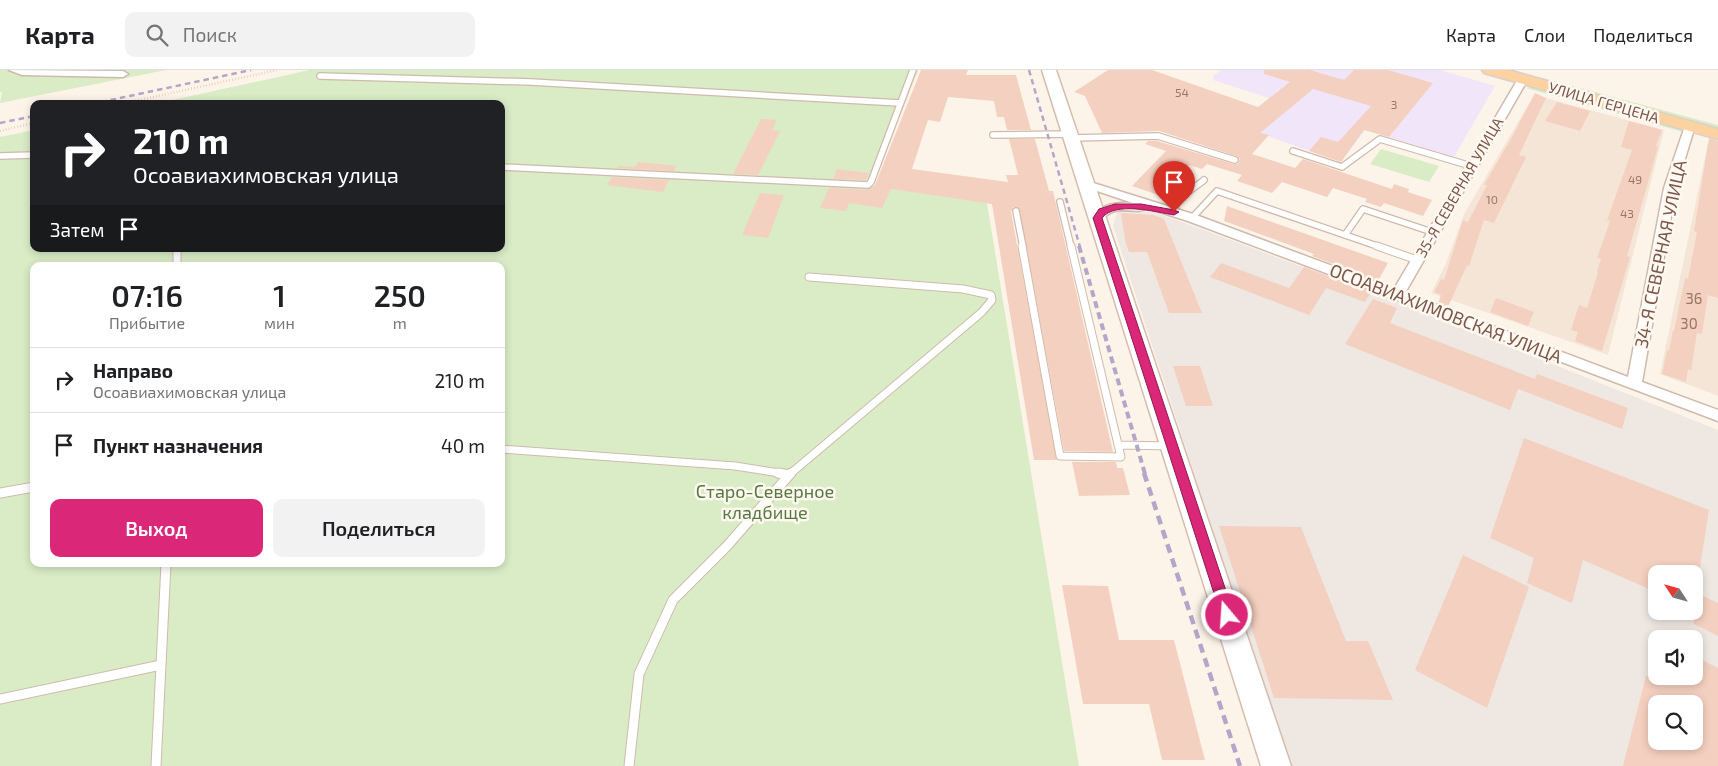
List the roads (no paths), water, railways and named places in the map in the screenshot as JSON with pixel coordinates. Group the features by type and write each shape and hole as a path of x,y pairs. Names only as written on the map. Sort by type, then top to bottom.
{"main road":[{"path":"1048,70 1173,446 1276,766"},
{"name":"УЛИЦА ГЕРЦЕНА","path":"1490,70 1718,134"}],"street":[{"path":"14,70 22,72 123,74"},
{"name":"35-Я СЕВЕРНАЯ УЛИЦА","path":"1397,295 1470,166 1523,79"},
{"name":"34-Я СЕВЕРНАЯ УЛИЦА","path":"1634,384 1670,188 1690,126"},
{"name":"ОСОАВИАХИМОВСКАЯ УЛИЦА","path":"1086,184 1192,218 1718,416"},
{"name":"ОСОАВИАХИМОВСКАЯ УЛИЦА","path":"1097,218 1102,211 1115,207 1151,208 1174,212"}],"lane":[{"path":"505,167 868,185 871,182 913,70"},
{"path":"320,76 531,82 900,103"},
{"path":"993,135 1158,136 1235,160"},
{"path":"1293,151 1342,167 1380,139 1470,166"},
{"path":"0,156 30,155"},
{"path":"1174,212 1176,202 1204,180"},
{"path":"1192,218 1217,191 1417,260"},
{"path":"1016,211 1060,456 1121,457 1060,202"},
{"path":"1345,235 1363,209 1432,232"},
{"path":"629,766 639,674 673,600 727,546 789,475 982,312 992,300 991,295 986,293 964,289 809,277"},
{"path":"1118,445 1173,446"},
{"path":"505,449 735,466 789,475"},
{"path":"0,493 30,488"},
{"path":"156,766 166,567"},
{"path":"0,699 161,664"}],"railway":[{"path":"111,100 251,70"},
{"path":"1029,70 1080,247"},
{"path":"0,123 30,117"},
{"path":"1079,246 1145,474"},
{"path":"1144,473 1240,766"}],"park label":[{"name":"Старо-Северное кладбище","path":"765,501"}]}
